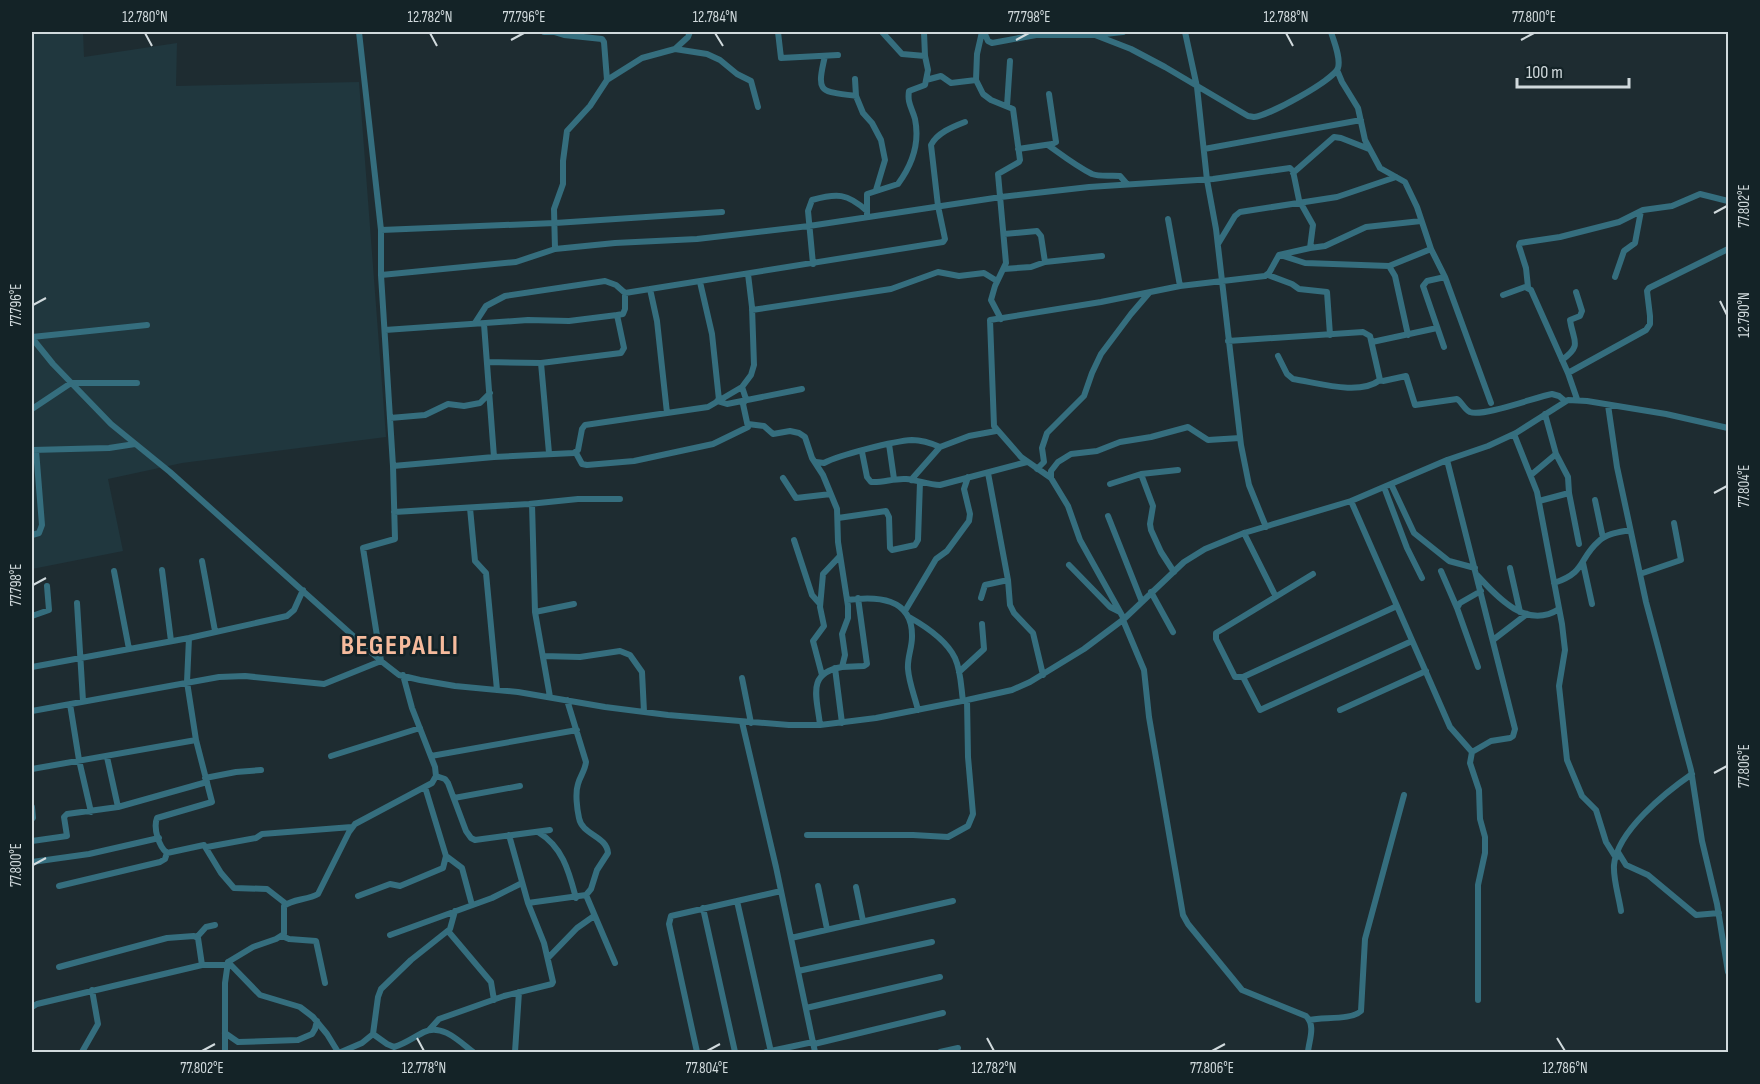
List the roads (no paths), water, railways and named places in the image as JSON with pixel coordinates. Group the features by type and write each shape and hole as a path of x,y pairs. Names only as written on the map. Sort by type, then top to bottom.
{"street":[{"path":"359,32 381,230 381,275 393,465 395,539 363,548 381,661"},
{"path":"544,32 602,39 608,80"},
{"path":"675,49 688,37 690,32"},
{"path":"778,32 781,58 838,55"},
{"path":"882,32 902,54 925,56"},
{"path":"867,214 867,195 898,184 914,157 915,120 908,101 909,93 924,86 926,80 928,70 924,32"},
{"path":"983,32 988,41 993,43 1046,34 1095,35 1123,32"},
{"path":"983,32 977,54 976,80 985,95 992,101 1013,109 1019,162 998,174 1006,263 991,303 1001,319"},
{"path":"1185,32 1197,87 1240,438 1249,485 1266,527"},
{"path":"1331,32 1337,55 1337,70 1358,108 1365,140 1380,168 1406,182 1431,249 1445,277 1491,403"},
{"path":"1095,35 1131,49 1248,116 1258,117 1294,100 1337,70"},
{"path":"555,249 554,209 563,184 567,131 590,106 608,80 642,58 675,49 707,54 750,80 758,107"},
{"path":"825,56 820,78 823,89 828,92 856,96"},
{"path":"1007,106 1010,61"},
{"path":"926,80 940,76 951,83 976,80"},
{"path":"855,79 856,96 863,113 872,123 881,141 885,164 876,190"},
{"path":"1018,149 1048,145 1056,140 1049,94"},
{"path":"1204,149 1361,120"},
{"path":"625,293 943,242 945,239 938,206 932,143 948,129 964,123"},
{"path":"1293,173 1334,137 1369,149"},
{"path":"1048,145 1072,163 1082,166 1092,174 1120,176 1127,184"},
{"path":"381,275 516,262 555,249 697,239 808,226 867,214 1001,197 1127,184 1207,180 1287,168 1292,169 1300,203 1313,225 1310,248"},
{"path":"1218,244 1235,216 1240,212 1337,197 1397,176"},
{"path":"1577,399 1568,373 1528,287 1520,243 1560,237 1618,222 1641,212 1672,206 1700,194 1728,201"},
{"path":"813,264 808,209 813,200 834,196 850,198 867,214"},
{"path":"381,230 555,223 722,212"},
{"path":"1615,277 1624,251 1635,243 1641,212"},
{"path":"1168,219 1180,286"},
{"path":"1268,275 1279,255 1325,246 1366,227 1421,221"},
{"path":"1004,234 1037,231 1041,236 1045,262"},
{"path":"1279,255 1305,263 1389,266 1431,249"},
{"path":"1568,373 1646,330 1650,324 1647,291 1649,288 1728,249"},
{"path":"1004,269 1102,256"},
{"path":"1389,266 1395,276 1408,335"},
{"path":"752,310 891,289 938,272 957,276 984,273 998,281"},
{"path":"742,387 746,399 743,404 747,428 716,443 634,461 584,465 576,453 585,425 708,407 742,387 751,375 754,364 748,274"},
{"path":"1308,1053 1312,1026 1310,1020 1306,1016 1242,990 1183,915 1149,717 1144,670 1124,620 1080,540 1068,506 1051,478 1027,462 996,431 993,417 990,320 1180,286 1268,275 1300,289 1327,292 1330,335"},
{"path":"1444,347 1423,286 1427,280 1445,277"},
{"path":"385,330 531,320 569,321 617,315 625,311 625,293 616,285 605,281 507,296 486,306 475,323"},
{"path":"700,282 712,334 718,400"},
{"path":"1503,295 1528,287"},
{"path":"650,289 657,321 667,413"},
{"path":"1044,462 1042,448 1047,433 1084,396 1101,354 1149,292"},
{"path":"1562,360 1573,352 1575,347 1576,341 1570,320 1580,316 1582,311 1576,292"},
{"path":"487,363 541,363 623,352 617,315"},
{"path":"484,324 494,457"},
{"path":"32,338 147,325"},
{"path":"1372,342 1437,328"},
{"path":"1228,341 1363,332 1370,336 1380,380"},
{"path":"32,338 111,424 170,472 346,631 381,661 403,675 455,686 550,697 644,712 751,723 820,725 842,723 965,701 1012,690 1043,675 1124,620 1184,562 1205,549 1244,533 1351,501 1447,460 1488,446 1514,434 1565,401 1577,399 1666,414 1728,428"},
{"path":"1278,356 1287,374 1295,379 1355,389 1370,386 1380,380 1406,376 1415,405 1456,399 1460,400 1467,410 1474,412 1504,408 1552,394 1560,396 1565,401"},
{"path":"541,363 549,453"},
{"path":"32,408 71,383 137,383"},
{"path":"718,400 725,404 802,390"},
{"path":"390,418 425,415 448,404 464,406 480,403 490,393"},
{"path":"1608,405 1617,467 1640,574 1692,774 1702,840 1719,913 1728,972"},
{"path":"1545,414 1556,454 1568,477 1579,543"},
{"path":"748,424 763,426 773,434 790,431 805,437 812,458 816,462 837,509 837,531 848,618 842,634 845,654 842,667"},
{"path":"1051,478 1051,471 1058,462 1071,454 1098,451 1120,442 1188,427 1208,441 1240,438"},
{"path":"911,480 940,447 969,436 996,431"},
{"path":"1514,434 1539,501 1565,650 1559,686 1567,760 1582,796 1596,810 1606,842 1626,865 1648,875 1696,915 1719,913"},
{"path":"816,462 824,463 889,444 914,440 940,447"},
{"path":"32,535 39,533 42,525 34,450 109,448 135,444"},
{"path":"889,444 894,479"},
{"path":"862,452 869,480 877,482 894,479 940,485 1027,462"},
{"path":"393,465 576,453"},
{"path":"1531,475 1556,454"},
{"path":"1447,460 1515,733 1510,738 1491,741 1472,752 1470,763 1479,790 1480,819 1485,837 1485,853 1478,885 1478,1000"},
{"path":"1037,469 1044,462 1058,462"},
{"path":"1110,484 1141,474 1178,470"},
{"path":"988,473 1008,580 1010,605 1014,613 1033,633 1043,675"},
{"path":"1141,474 1153,506 1150,527 1161,552 1174,572"},
{"path":"918,710 908,672 912,637 907,614 936,559 947,551 969,520 970,514 964,489 968,477"},
{"path":"783,478 796,498 831,494"},
{"path":"838,518 886,511 889,517 890,548 892,550 915,545 918,540 920,482"},
{"path":"1388,485 1414,533 1449,561 1476,571 1497,598 1523,613 1549,615 1562,624"},
{"path":"1388,485 1407,548 1422,578"},
{"path":"1539,501 1569,493"},
{"path":"394,512 578,499 620,499"},
{"path":"1595,500 1603,538"},
{"path":"1351,501 1450,727 1472,752"},
{"path":"532,504 535,612 550,697"},
{"path":"470,508 475,561 486,573 497,690"},
{"path":"1108,516 1142,602"},
{"path":"1640,574 1682,560 1674,523"},
{"path":"1554,583 1574,574 1592,548 1603,538 1630,530"},
{"path":"1244,533 1275,596"},
{"path":"794,540 812,595 820,604"},
{"path":"1459,564 1471,551"},
{"path":"822,675 813,645 814,637 823,630 824,626 820,604 823,574 840,556"},
{"path":"202,561 215,631"},
{"path":"1583,563 1592,604"},
{"path":"1069,565 1110,607 1120,612"},
{"path":"1510,568 1523,613"},
{"path":"162,570 171,641"},
{"path":"114,571 129,649"},
{"path":"1441,571 1478,667"},
{"path":"1313,573 1215,635 1235,677 1243,677 1397,606"},
{"path":"981,598 985,585 1008,580"},
{"path":"32,616 49,610 47,586"},
{"path":"32,667 189,638 287,616 294,610 303,590"},
{"path":"1457,608 1460,603 1481,591"},
{"path":"1151,592 1173,632"},
{"path":"807,835 948,837 968,826 973,814 965,701 956,660 951,651 896,604 871,597 847,600"},
{"path":"820,725 816,686 818,678 835,668 867,664 858,598"},
{"path":"77,603 83,701"},
{"path":"535,612 574,604"},
{"path":"1549,615 1559,609"},
{"path":"1493,640 1523,613"},
{"path":"959,672 984,649 982,624"},
{"path":"167,853 164,852 154,821 159,816 211,804 212,800 196,740 187,682 189,638"},
{"path":"1243,677 1260,710 1412,641"},
{"path":"543,656 580,657 620,651 630,655 642,672 644,712"},
{"path":"32,711 219,677 244,676 324,684 381,661"},
{"path":"835,668 842,723"},
{"path":"1340,710 1426,671"},
{"path":"285,903 318,894 352,827 362,818 425,787 432,783 436,776 403,675"},
{"path":"742,678 751,723"},
{"path":"528,903 586,895 591,889 597,870 608,853 604,843 583,828 579,820 578,784 586,762 567,700"},
{"path":"70,704 90,812"},
{"path":"742,722 815,1053"},
{"path":"331,756 420,728"},
{"path":"431,756 577,730"},
{"path":"32,769 196,740"},
{"path":"107,757 118,807"},
{"path":"32,841 66,837 65,816 118,807 236,772 261,770"},
{"path":"1621,911 1614,867 1624,837 1665,792 1692,774"},
{"path":"436,776 445,779 466,831 475,840 550,830"},
{"path":"454,798 520,786"},
{"path":"358,896 390,884 400,886 438,871 446,862 425,787"},
{"path":"1310,1020 1354,1016 1359,1014 1362,1008 1365,942 1404,795"},
{"path":"32,807 32,819"},
{"path":"167,853 201,845 207,847 256,838 262,834 352,827"},
{"path":"538,831 550,839 559,850 568,869 576,898"},
{"path":"373,1034 394,1047 429,1029 439,1019 519,992 552,984 554,978 544,943 528,903 509,835"},
{"path":"32,862 89,854 159,838"},
{"path":"207,847 221,873 234,888 267,889 285,903"},
{"path":"58,886 160,862 165,859 167,853"},
{"path":"446,856 462,868 472,905"},
{"path":"390,935 472,905 522,883"},
{"path":"818,886 827,929"},
{"path":"856,887 863,921"},
{"path":"697,1053 669,920 673,914 781,891"},
{"path":"586,895 615,963"},
{"path":"737,901 769,1052 943,1013"},
{"path":"791,938 953,901"},
{"path":"32,1007 92,990 202,965 228,964 252,947 282,936 286,931 285,903"},
{"path":"703,908 735,1053"},
{"path":"228,964 260,995 300,1007 316,1021 339,1053 362,1043 373,1034 381,989 411,960 448,931 455,911"},
{"path":"548,958 577,928 594,915"},
{"path":"59,967 167,938 196,937 206,927 215,926"},
{"path":"448,931 491,982 494,1000"},
{"path":"282,936 289,939 316,941 325,983"},
{"path":"196,937 202,965"},
{"path":"798,971 932,942"},
{"path":"225,1053 225,983 228,964"},
{"path":"806,1008 940,977"},
{"path":"82,1053 98,1024 92,990"},
{"path":"514,1052 519,992"},
{"path":"225,1033 238,1042 298,1040 312,1034 316,1021"},
{"path":"429,1029 440,1030 455,1037 473,1053"},
{"path":"940,1053 958,1048"}],"district":[{"name":"BEGEPALLI","path":"400,644"}]}
